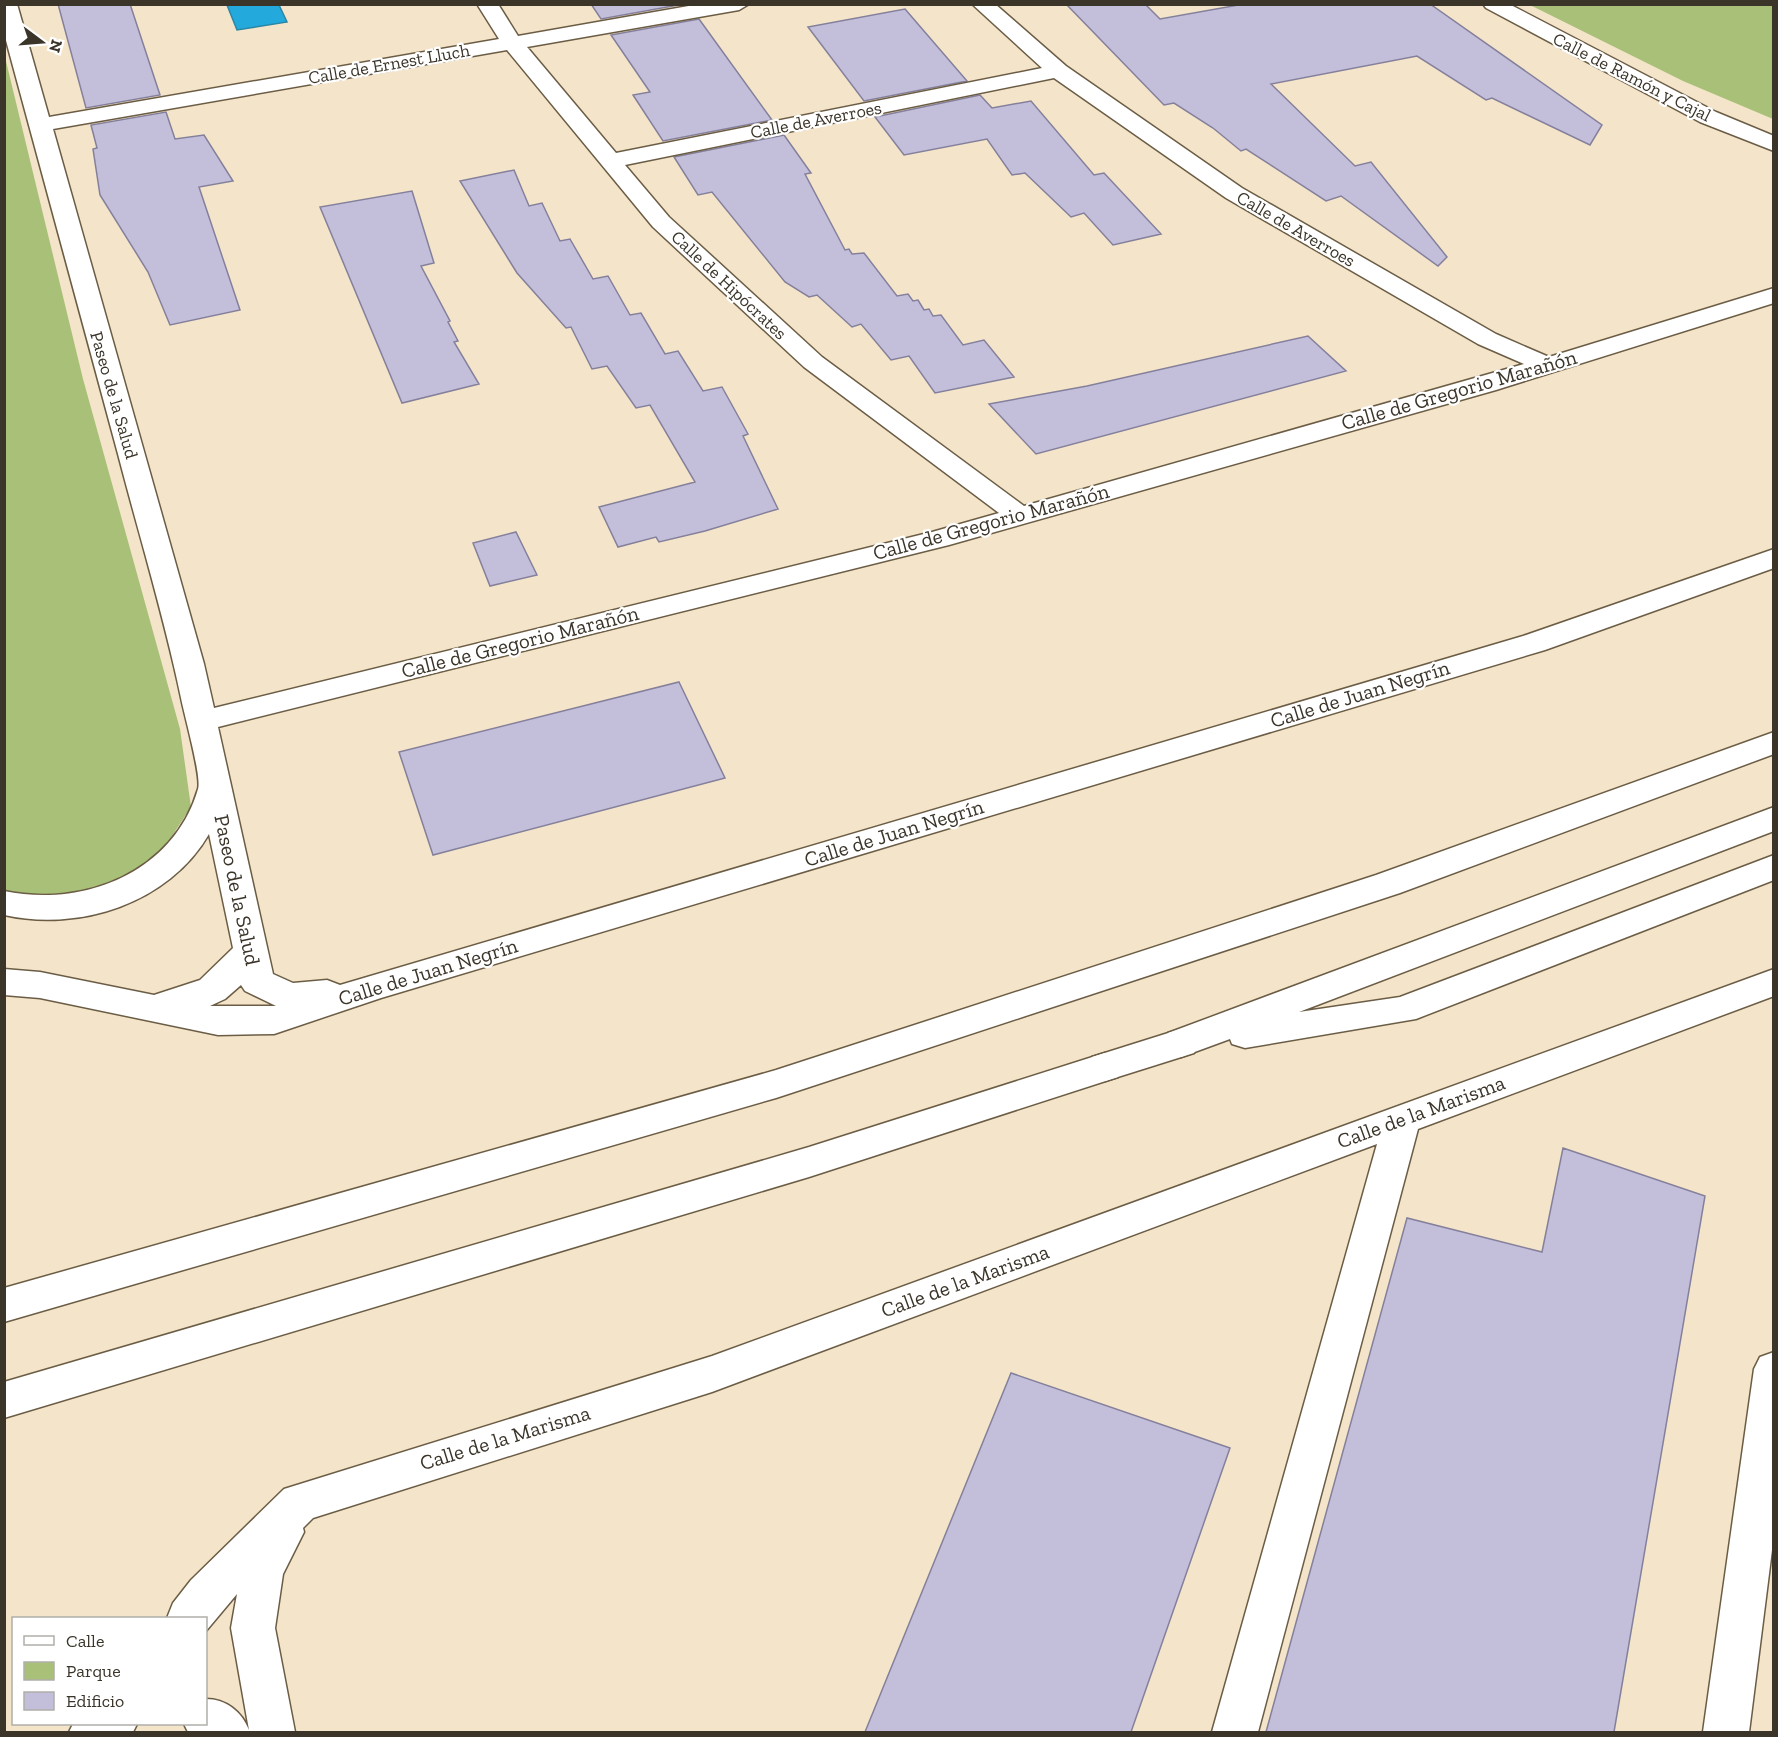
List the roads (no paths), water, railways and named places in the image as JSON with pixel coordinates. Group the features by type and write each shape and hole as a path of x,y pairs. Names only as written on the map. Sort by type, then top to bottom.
{"main road":[{"name":"Paseo de la Salud","path":"7,4 189,664 257,982 290,997 373,987"},
{"name":"Calle de Hipócrates","path":"487,4 513,44 661,222 813,362 1020,516"},
{"name":"Calle de Ernest Lluch","path":"39,125 740,4"},
{"name":"Calle de Averroes","path":"982,4 1058,71 1234,193 1487,339 1547,365"},
{"name":"Calle de Ramón y Cajal","path":"1493,4 1707,117 1773,144"},
{"name":"Calle de Averroes","path":"609,161 1058,71"},
{"name":"Calle de Gregorio Marañón","path":"201,721 939,538 1547,365 1773,295"},
{"name":"Calle de Juan Negrín","path":"4,982 40,985 156,1007 218,1022 274,1020 373,987 1534,643 1773,558"},
{"path":"4,1305 776,1084 1388,884 1773,742"},
{"name":"Paseo de la Salud","path":"4,903 14,906 57,909 119,896 169,863 191,838 215,787"},
{"path":"4,1400 809,1162 1105,1066 1181,1044 1773,818"},
{"path":"1181,1044 1404,1010 1773,867"},
{"path":"156,1007 198,999 226,982 250,950"},
{"name":"Calle de la Marisma","path":"190,1617 206,1595 299,1503 712,1374 1773,982"},
{"path":"1235,1732 1402,1119"},
{"path":"1726,1732 1773,1369"},
{"path":"272,1732 253,1628 261,1571 299,1503"},
{"path":"207,1721 213,1721 227,1732"},
{"path":"92,1732 111,1725"}],"water":[{"path":"227,5 279,5 287,22 237,30"}]}
